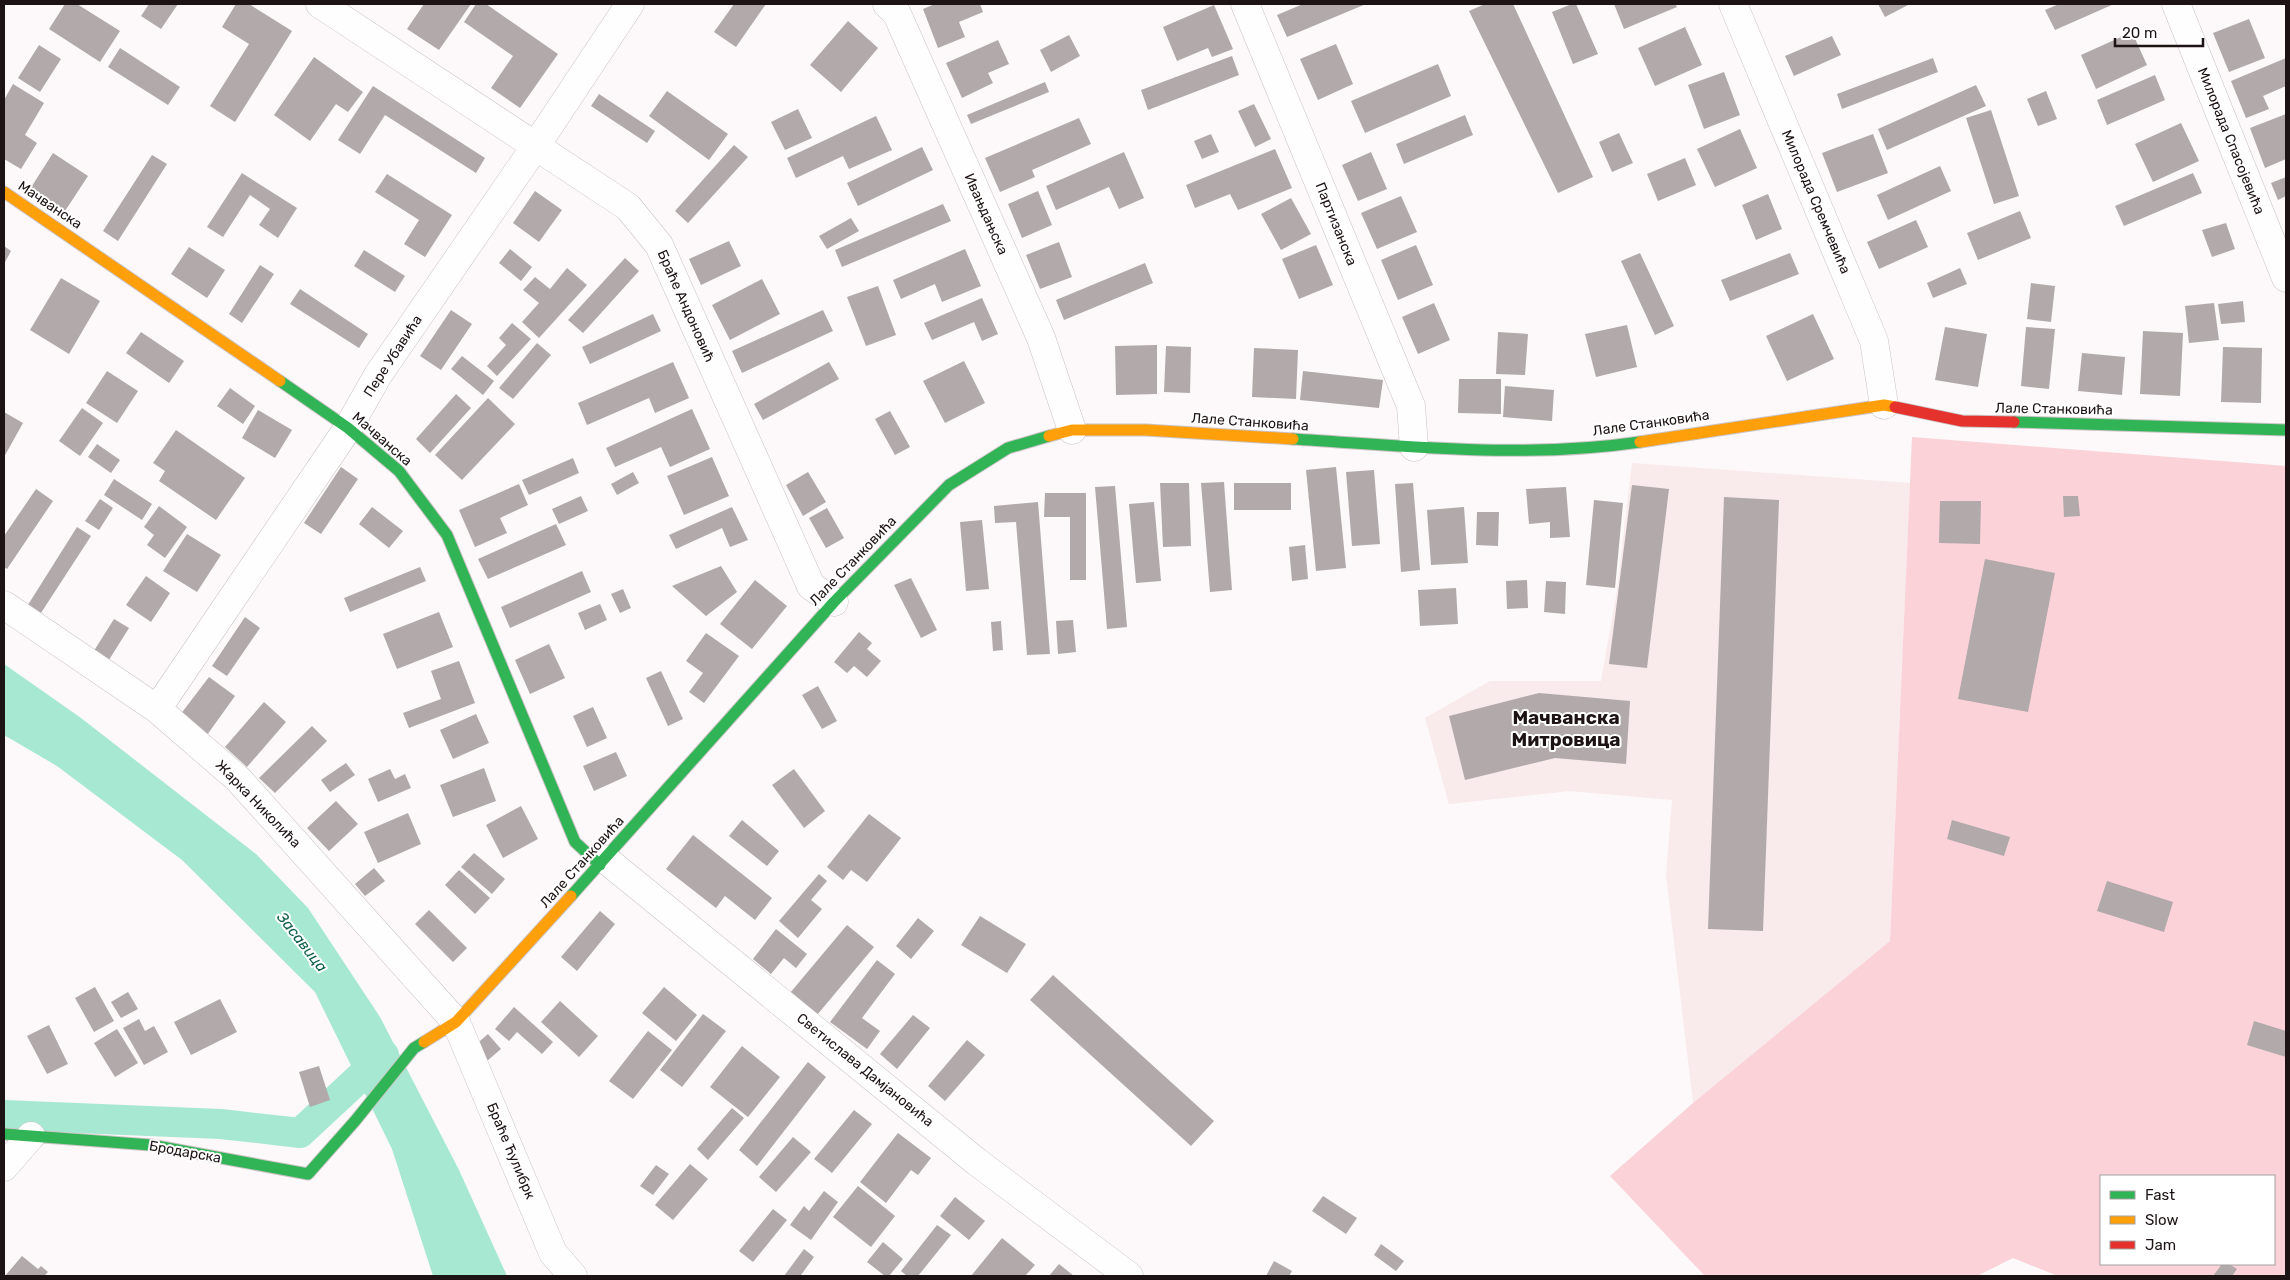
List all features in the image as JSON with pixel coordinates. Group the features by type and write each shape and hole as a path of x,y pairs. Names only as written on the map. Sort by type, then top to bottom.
{"street":[{"name":"Браће Андоновић","path":"320,4 628,207 659,245 810,586 834,602"},
{"name":"Пере Убавића","path":"157,708 348,428 378,375 536,148 630,4"},
{"name":"Ивањдањска","path":"887,4 896,14 1041,338 1072,430"},
{"name":"Партизанска","path":"1245,4 1411,406 1414,447"},
{"name":"Милорада Сремчевића","path":"1733,4 1874,341 1884,405"},
{"name":"Милорада Спасојевића","path":"2176,4 2286,278"},
{"name":"Мачванска","path":"4,192 348,428 399,470 447,535 575,842 603,862"},
{"name":"Лале Станковића","path":"355,1121 414,1048 456,1022 603,862 834,602 949,485 1008,448 1072,430 1146,430 1496,451 1618,445 1884,405 1962,421 2286,430"},
{"name":"Жарка Николића","path":"4,605 157,708 238,779 456,1022"},
{"name":"Светислава Дамјановића","path":"603,862 977,1162 1129,1276"},
{"name":"Браће Ћулибрк","path":"456,1022 553,1254 573,1276"},
{"name":"Бродарска","path":"31,1136 151,1145 308,1174 355,1121"},
{"path":"4,1134 31,1136"},
{"path":"4,1167 31,1136"}],"shaded area":[{"path":"1912,437 2286,466 2286,1276 2058,1276 2013,1258 1977,1276 1705,1276 1610,1176 1693,1103 1890,941"},
{"path":"1632,463 1910,483 1890,941 1693,1103 1666,875 1672,800 1570,791 1449,804 1425,718 1490,681 1601,681 1617,591"}],"water":[{"name":"Засавица","path":"4,664 81,718 256,854 308,908 380,1017 459,1170 507,1276 433,1276 392,1149 315,992 182,860 57,766 4,735"}],"building":[{"path":"65,4 77,4 120,31 100,62 49,29"},
{"path":"149,4 178,4 161,29 141,16"},
{"path":"236,4 249,4 292,31 235,122 210,106 249,44 222,27"},
{"path":"424,4 471,4 439,50 407,29"},
{"path":"476,4 486,4 558,54 520,108 491,88 513,56 464,22"},
{"path":"734,4 766,4 736,47 714,32"},
{"path":"935,4 980,4 983,12 959,22 965,37 938,48 923,9"},
{"path":"1303,4 1366,4 1287,37 1277,15"},
{"path":"1485,4 1513,4 1593,177 1558,193 1469,11"},
{"path":"1576,4 1598,54 1573,64 1552,12"},
{"path":"1614,4 1675,4 1677,7 1624,29"},
{"path":"1878,4 1910,4 1885,17"},
{"path":"2059,4 2114,4 2055,30 2045,10"},
{"path":"1214,5 1233,49 1212,57 1208,48 1177,61 1163,27"},
{"path":"2249,19 2265,58 2229,72 2213,33"},
{"path":"848,21 878,48 841,92 810,65"},
{"path":"1685,27 1702,65 1655,86 1638,48"},
{"path":"2132,32 2147,65 2096,89 2081,55"},
{"path":"1069,35 1080,56 1051,72 1040,50"},
{"path":"1832,36 1841,55 1794,76 1785,56"},
{"path":"998,40 1009,64 988,73 993,83 962,98 946,63"},
{"path":"1336,44 1353,84 1318,100 1300,59"},
{"path":"39,45 61,59 40,92 18,78"},
{"path":"120,48 180,87 168,105 108,67"},
{"path":"1232,56 1239,75 1148,110 1141,90"},
{"path":"314,57 363,92 348,112 336,104 310,141 274,115"},
{"path":"1933,58 1938,72 1842,109 1837,94"},
{"path":"2286,58 2286,86 2263,96 2269,109 2246,118 2231,81"},
{"path":"1438,64 1451,96 1365,133 1351,101"},
{"path":"1724,72 1740,115 1704,129 1688,85"},
{"path":"2155,75 2165,100 2107,125 2097,100"},
{"path":"1045,82 1049,92 971,124 967,115"},
{"path":"13,84 44,103 25,135 37,143 21,169 4,159 4,100"},
{"path":"1976,85 1986,106 1887,150 1878,129"},
{"path":"373,86 485,158 476,173 385,115 360,154 338,140"},
{"path":"667,91 728,134 709,160 649,116"},
{"path":"2046,91 2057,119 2038,126 2027,99"},
{"path":"599,94 655,131 647,143 591,106"},
{"path":"1254,104 1271,139 1255,147 1238,111"},
{"path":"798,109 812,138 785,150 771,122"},
{"path":"1991,110 2019,196 1994,204 1966,118"},
{"path":"2286,114 2286,159 2265,168 2250,128"},
{"path":"1465,115 1473,135 1404,164 1396,144"},
{"path":"876,116 892,150 849,169 843,156 796,178 787,158"},
{"path":"1079,118 1091,144 1032,170 1035,177 1000,192 985,158"},
{"path":"2181,123 2199,161 2153,182 2135,144"},
{"path":"1740,129 1757,168 1715,187 1697,149"},
{"path":"1619,133 1633,163 1612,172 1599,142"},
{"path":"1211,134 1219,152 1202,159 1194,141"},
{"path":"1873,134 1888,173 1837,192 1822,153"},
{"path":"734,145 748,157 688,223 675,211"},
{"path":"922,147 933,170 858,206 847,183"},
{"path":"1275,149 1292,188 1238,210 1230,194 1195,208 1186,185"},
{"path":"1124,152 1144,198 1119,209 1109,187 1056,210 1046,186"},
{"path":"1371,152 1387,189 1358,201 1342,165"},
{"path":"53,153 88,176 65,211 30,189"},
{"path":"152,155 167,164 118,241 103,231"},
{"path":"1685,158 1696,185 1658,201 1647,174"},
{"path":"1940,166 1951,191 1888,220 1877,195"},
{"path":"242,173 297,208 278,238 259,225 270,209 250,195 223,237 207,227"},
{"path":"2193,173 2202,193 2124,226 2115,206"},
{"path":"387,174 452,215 425,257 404,244 419,220 375,192"},
{"path":"2286,177 2286,196 2278,200 2271,183"},
{"path":"535,191 562,210 539,242 513,223"},
{"path":"1038,191 1052,225 1022,238 1008,204"},
{"path":"1768,194 1782,229 1756,240 1742,205"},
{"path":"1401,196 1417,232 1377,249 1361,213"},
{"path":"1291,198 1311,234 1281,250 1261,214"},
{"path":"943,204 951,221 842,267 835,250"},
{"path":"2020,211 2031,238 1978,260 1967,233"},
{"path":"851,218 859,231 827,249 819,236"},
{"path":"1916,220 1928,247 1879,269 1867,242"},
{"path":"2226,223 2235,249 2212,257 2202,230"},
{"path":"729,241 741,266 701,285 689,259"},
{"path":"1059,242 1072,277 1040,289 1026,255"},
{"path":"1316,245 1333,285 1299,299 1282,259"},
{"path":"1416,245 1433,285 1398,300 1381,260"},
{"path":"4,246 11,251 4,264"},
{"path":"189,247 225,270 207,298 171,274"},
{"path":"510,249 532,267 521,281 499,263"},
{"path":"965,249 981,286 942,302 935,284 901,299 893,280"},
{"path":"364,250 405,276 395,292 354,266"},
{"path":"1640,253 1674,326 1655,335 1621,261"},
{"path":"1790,253 1799,274 1730,301 1721,280"},
{"path":"625,258 639,271 583,333 568,320"},
{"path":"1145,263 1153,283 1064,320 1056,300"},
{"path":"260,265 274,274 242,323 229,314"},
{"path":"567,268 587,285 539,338 522,322 539,303 523,290 535,277 550,289"},
{"path":"1960,268 1967,284 1933,298 1927,283"},
{"path":"61,278 100,301 69,354 30,330"},
{"path":"762,279 780,314 730,340 712,305"},
{"path":"2031,283 2055,286 2051,322 2027,319"},
{"path":"878,286 896,335 866,346 847,297"},
{"path":"300,289 368,334 359,348 290,304"},
{"path":"982,298 998,334 982,341 974,322 932,340 924,323"},
{"path":"2243,301 2245,322 2221,324 2218,304"},
{"path":"1434,303 1450,340 1418,354 1402,317"},
{"path":"2214,303 2219,340 2189,343 2185,306"},
{"path":"451,310 472,324 441,370 420,356"},
{"path":"823,310 833,331 742,373 732,351"},
{"path":"653,314 661,331 590,364 582,347"},
{"path":"1813,314 1834,359 1787,381 1766,336"},
{"path":"512,323 531,339 497,376 487,366 506,345 499,338"},
{"path":"1627,325 1637,367 1596,377 1585,334"},
{"path":"1945,327 1987,334 1978,387 1935,380"},
{"path":"2026,327 2055,329 2049,389 2021,386"},
{"path":"2143,331 2183,333 2180,396 2140,394"},
{"path":"141,332 184,361 169,383 126,353"},
{"path":"1498,332 1528,334 1525,375 1496,374"},
{"path":"537,343 551,355 513,399 499,388"},
{"path":"1157,345 1157,394 1116,395 1115,346"},
{"path":"1166,346 1191,347 1190,393 1164,392"},
{"path":"2223,347 2262,348 2261,403 2221,402"},
{"path":"1254,348 1298,350 1296,399 1252,397"},
{"path":"2082,353 2125,357 2122,395 2078,391"},
{"path":"462,356 494,381 483,395 451,369"},
{"path":"964,361 985,403 945,423 923,381"},
{"path":"673,362 689,398 655,413 649,398 587,425 578,403"},
{"path":"829,362 839,379 763,420 754,404"},
{"path":"107,371 138,391 117,423 86,403"},
{"path":"1303,371 1383,380 1379,408 1300,400"},
{"path":"1459,379 1501,379 1501,414 1458,413"},
{"path":"1505,386 1554,390 1552,421 1503,417"},
{"path":"230,388 255,406 243,424 217,406"},
{"path":"456,394 471,408 430,453 416,439"},
{"path":"488,398 515,424 462,480 435,455"},
{"path":"82,408 103,423 80,456 59,441"},
{"path":"692,409 710,449 670,467 661,447 615,467 606,448"},
{"path":"258,410 292,430 275,458 242,438"},
{"path":"890,411 910,447 895,455 875,419"},
{"path":"4,412 23,423 4,457"},
{"path":"176,430 245,478 216,520 159,481 165,471 153,463"},
{"path":"97,444 120,460 111,473 88,457"},
{"path":"712,457 729,496 684,515 667,476"},
{"path":"573,458 579,473 529,495 522,480"},
{"path":"341,467 358,479 321,534 304,523"},
{"path":"1336,467 1346,568 1316,571 1306,470"},
{"path":"1374,470 1380,544 1352,546 1346,472"},
{"path":"633,472 639,483 617,495 611,484"},
{"path":"808,472 826,502 803,516 786,485"},
{"path":"114,479 152,504 142,520 104,495"},
{"path":"1224,482 1232,590 1210,592 1201,483"},
{"path":"1160,483 1189,483 1191,546 1163,547"},
{"path":"1234,483 1291,483 1291,510 1234,510"},
{"path":"1413,483 1420,570 1401,572 1395,484"},
{"path":"519,484 528,505 500,518 507,533 475,547 459,510"},
{"path":"1632,485 1669,489 1647,668 1609,664"},
{"path":"1115,486 1127,627 1107,629 1095,487"},
{"path":"1566,487 1570,537 1550,538 1550,522 1529,524 1526,489"},
{"path":"36,489 53,501 7,569 4,567 4,536"},
{"path":"1045,493 1086,493 1086,580 1070,580 1070,517 1044,517"},
{"path":"581,496 588,511 559,524 552,509"},
{"path":"2063,496 2078,496 2080,516 2064,517"},
{"path":"1724,497 1779,500 1763,931 1708,929"},
{"path":"100,499 113,508 99,530 85,521"},
{"path":"1594,500 1623,503 1615,588 1586,585"},
{"path":"1940,501 1981,501 1980,544 1939,543"},
{"path":"1038,502 1050,654 1027,655 1016,522 995,523 994,506"},
{"path":"1154,502 1161,581 1136,583 1129,504"},
{"path":"159,506 187,527 165,558 147,545 154,535 144,527"},
{"path":"372,507 403,531 389,548 359,524"},
{"path":"732,507 748,540 730,547 722,528 676,549 669,535"},
{"path":"1464,507 1468,563 1431,565 1427,510"},
{"path":"827,508 844,538 826,548 809,518"},
{"path":"1477,512 1499,512 1498,546 1476,545"},
{"path":"982,520 989,589 966,591 960,522"},
{"path":"556,524 566,545 488,579 478,559"},
{"path":"77,527 91,536 39,616 26,608"},
{"path":"187,534 221,555 197,592 163,571"},
{"path":"1305,545 1308,579 1292,581 1289,547"},
{"path":"1985,559 2055,573 2028,712 1958,699"},
{"path":"721,566 737,592 706,616 672,586"},
{"path":"420,567 426,581 350,612 344,598"},
{"path":"582,571 591,592 510,628 501,607"},
{"path":"146,576 170,593 151,622 126,605"},
{"path":"911,578 937,630 921,638 894,585"},
{"path":"755,580 787,606 752,649 720,624"},
{"path":"1527,580 1528,608 1507,609 1506,581"},
{"path":"1546,581 1566,582 1565,614 1544,612"},
{"path":"1456,588 1458,624 1420,626 1418,590"},
{"path":"623,589 631,608 620,613 611,594"},
{"path":"600,604 607,620 585,630 578,613"},
{"path":"439,612 453,647 397,669 383,634"},
{"path":"245,617 260,628 227,676 212,666"},
{"path":"114,619 129,628 107,663 92,654"},
{"path":"1073,620 1076,652 1058,654 1056,621"},
{"path":"1001,621 1003,650 993,651 991,622"},
{"path":"859,632 872,643 867,649 881,661 867,677 854,666 847,673 834,662"},
{"path":"706,633 739,656 704,703 689,692 703,673 686,661"},
{"path":"549,644 565,678 530,694 515,660"},
{"path":"459,661 475,703 409,728 403,713 441,699 431,671"},
{"path":"661,671 683,719 668,726 646,678"},
{"path":"209,677 235,696 207,735 180,715"},
{"path":"818,686 837,721 822,729 802,695"},
{"path":"1539,693 1630,701 1626,764 1555,758 1465,780 1449,716"},
{"path":"264,702 286,722 247,767 225,747"},
{"path":"593,707 607,738 587,747 573,716"},
{"path":"476,714 489,743 453,759 440,730"},
{"path":"312,726 327,741 275,793 259,778"},
{"path":"616,752 627,776 594,791 583,766"},
{"path":"346,763 355,775 330,792 321,780"},
{"path":"484,768 496,801 453,817 440,785"},
{"path":"390,769 395,779 405,774 411,788 378,802 368,779"},
{"path":"794,769 825,811 804,828 772,785"},
{"path":"336,801 358,824 329,851 307,828"},
{"path":"521,806 538,839 503,858 486,825"},
{"path":"408,813 421,844 378,863 364,832"},
{"path":"869,814 901,838 867,882 851,870 843,880 827,867"},
{"path":"742,820 779,851 767,866 729,836"},
{"path":"1952,820 2010,837 2004,856 1947,839"},
{"path":"693,835 772,898 755,920 725,896 716,908 666,869"},
{"path":"474,853 505,879 492,894 461,867"},
{"path":"374,868 385,881 365,896 355,884"},
{"path":"459,870 490,898 475,914 445,885"},
{"path":"819,874 827,881 811,900 822,909 798,938 779,921"},
{"path":"2107,881 2173,902 2164,932 2097,911"},
{"path":"429,910 467,948 453,962 415,924"},
{"path":"600,911 615,924 577,971 561,957"},
{"path":"980,916 1026,944 1007,973 961,945"},
{"path":"918,918 934,931 911,959 896,946"},
{"path":"847,925 874,947 817,1015 790,993"},
{"path":"776,929 807,954 796,968 784,958 771,974 753,959"},
{"path":"877,960 895,974 862,1018 880,1031 867,1049 830,1022"},
{"path":"1053,975 1214,1121 1191,1146 1030,1000"},
{"path":"95,987 114,1021 94,1032 75,998"},
{"path":"664,987 697,1015 676,1041 642,1013"},
{"path":"128,992 138,1009 121,1018 111,1002"},
{"path":"220,999 237,1032 191,1055 174,1022"},
{"path":"560,1001 598,1036 579,1057 541,1022"},
{"path":"514,1007 553,1042 542,1054 517,1032 509,1041 495,1029"},
{"path":"703,1014 726,1031 682,1087 660,1070"},
{"path":"913,1015 930,1028 897,1069 880,1054"},
{"path":"139,1019 145,1031 154,1026 168,1052 144,1065 123,1028"},
{"path":"2254,1021 2286,1031 2286,1057 2247,1045"},
{"path":"49,1025 68,1064 47,1074 27,1036"},
{"path":"117,1029 138,1063 115,1077 94,1043"},
{"path":"648,1031 672,1050 633,1099 609,1081"},
{"path":"488,1034 501,1049 487,1061 473,1047"},
{"path":"967,1040 985,1055 945,1101 928,1086"},
{"path":"742,1046 780,1077 748,1117 710,1087"},
{"path":"808,1062 826,1077 757,1166 739,1150"},
{"path":"319,1066 330,1100 310,1107 299,1072"},
{"path":"732,1108 744,1118 708,1160 697,1149"},
{"path":"854,1110 872,1124 832,1173 814,1159"},
{"path":"898,1133 931,1158 918,1175 911,1170 886,1203 860,1182"},
{"path":"793,1137 811,1152 776,1192 759,1177"},
{"path":"690,1164 708,1179 673,1220 655,1205"},
{"path":"656,1165 669,1174 653,1195 640,1186"},
{"path":"858,1186 895,1216 871,1247 833,1217"},
{"path":"824,1191 838,1202 811,1240 790,1225 804,1206 809,1211"},
{"path":"1323,1196 1357,1218 1346,1234 1312,1211"},
{"path":"955,1197 985,1221 969,1240 940,1216"},
{"path":"773,1209 787,1220 753,1262 739,1251"},
{"path":"937,1225 951,1235 918,1276 907,1276 901,1271"},
{"path":"1002,1238 1035,1265 1025,1276 971,1276"},
{"path":"883,1242 903,1259 889,1276 885,1276 867,1262"},
{"path":"1381,1244 1404,1261 1396,1271 1374,1255"},
{"path":"804,1249 814,1257 801,1275 803,1276 784,1276"},
{"path":"22,1256 38,1269 41,1266 48,1272 45,1275 47,1276 5,1276"},
{"path":"1274,1261 1292,1271 1289,1276 1266,1276"},
{"path":"1059,1264 1074,1276 1049,1276"},
{"path":"2221,1265 2231,1265 2237,1269 2232,1276 2213,1276"}],"waterway":[{"path":"4,1115 221,1124 300,1133 384,1055"}],"traffic: fast":[{"path":"280,381 348,428 399,471 447,535 575,842 600,865"},
{"path":"2014,422 2286,430"},
{"path":"571,896 834,602 949,485 1008,448 1049,436"},
{"path":"1293,439 1423,448 1510,450 1553,450 1640,442"},
{"path":"4,1134 151,1145 308,1174 355,1121 414,1048 424,1042"}],"traffic: slow":[{"path":"4,192 280,381"},
{"path":"1640,442 1884,405 1895,407"},
{"path":"1049,436 1072,430 1146,430 1293,439"},
{"path":"424,1042 456,1022 571,896"}],"traffic: jam":[{"path":"1895,407 1962,421 2014,422"}],"district":[{"name":"Мачванска Митровица","path":"1566,728"}]}
